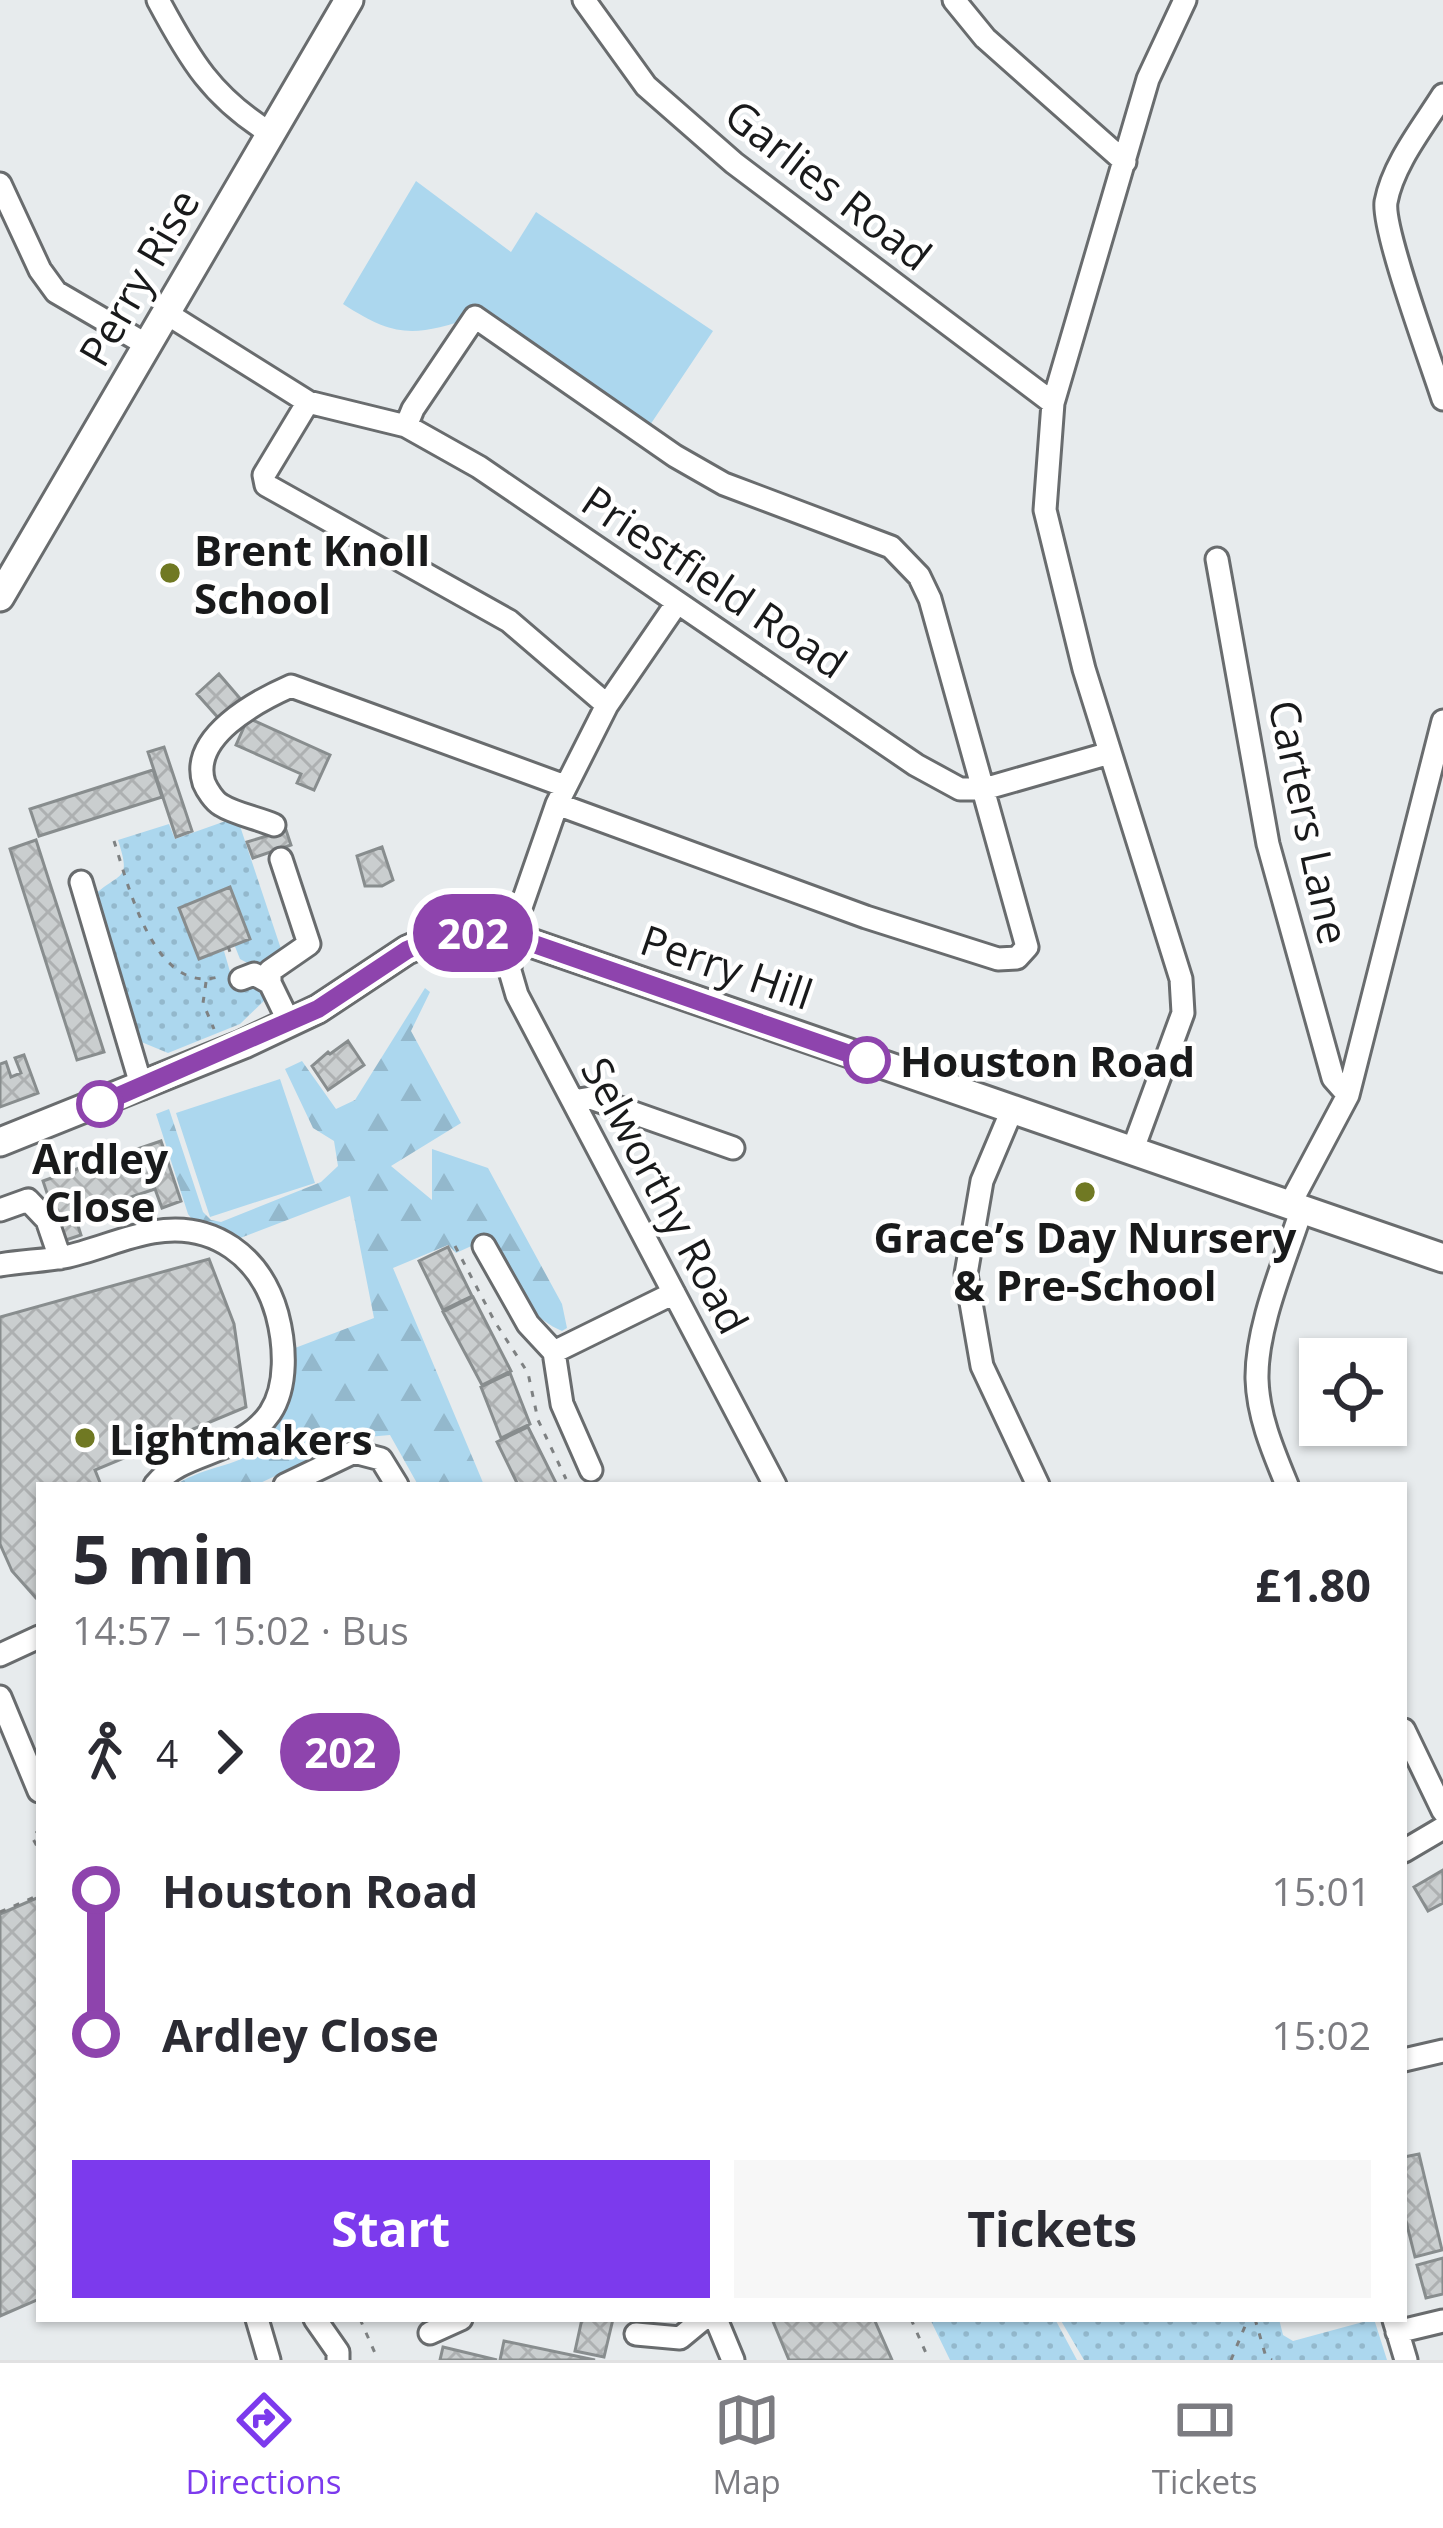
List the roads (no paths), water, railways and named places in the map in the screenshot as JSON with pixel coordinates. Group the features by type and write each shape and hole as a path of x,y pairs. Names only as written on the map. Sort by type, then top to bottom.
{"main road":[{"name":"Perry Rise","path":"0,597 9,556 147,345 349,0"},
{"name":"Perry Hill","path":"0,1142 142,1088 318,1009 407,950 442,935 511,936 1443,1258"}],"street":[{"path":"158,0 214,91 236,112 270,133"},
{"name":"Garlies Road","path":"584,0 646,86 734,163 1053,403"},
{"path":"954,0 985,38 1125,162"},
{"path":"1133,1149 1183,1013 1181,979 1060,582 1045,510 1053,403 1148,79 1185,0"},
{"path":"1443,95 1404,157 1385,205 1443,399"},
{"path":"0,184 40,270 56,292 147,345"},
{"name":"Priestfield Road","path":"166,313 308,402 406,426 478,467 916,765 960,789 983,789 930,599 919,576 890,547 724,484 675,456 475,316 412,409 406,426"},
{"path":"308,402 264,476 266,485 509,621 608,705"},
{"name":"Carters Lane","path":"1217,559 1268,844 1333,1078 1348,1095"},
{"path":"511,936 561,795 608,705 677,603"},
{"path":"274,825 222,807 205,784 202,758 214,739 263,698 291,686 866,917 1010,959 1024,953 1026,938 983,789 1110,753"},
{"path":"1286,1482 1266,1437 1257,1377 1268,1312 1296,1206 1348,1095 1443,722"},
{"path":"281,859 309,944 271,971 270,983 290,1022"},
{"path":"81,882 142,1088"},
{"name":"Selworthy Road","path":"511,936 510,971 518,994 773,1482"},
{"path":"235,972 254,974 270,983"},
{"path":"573,1101 591,1098 733,1148"},
{"path":"1012,1109 982,1181 966,1274 982,1366 1037,1482"},
{"path":"0,1210 28,1200 46,1220 60,1258"},
{"path":"0,1265 60,1258 150,1232 189,1230 236,1247 260,1274 270,1295 283,1352 273,1408 246,1438 168,1472 158,1482"},
{"path":"484,1246 528,1324 554,1352 562,1405 591,1470"},
{"path":"554,1352 674,1293"},
{"path":"291,1482 354,1452 381,1459 395,1482"},
{"path":"0,1655 36,1638"},
{"path":"0,1697 36,1784"},
{"path":"1407,1736 1443,1811"},
{"path":"1407,1849 1443,1828"},
{"path":"1407,2059 1443,2050"},
{"path":"1406,2360 1395,2326 1443,2321"},
{"path":"258,2322 269,2360"},
{"path":"317,2322 338,2352 338,2360"},
{"path":"430,2332 454,2322"},
{"path":"636,2334 680,2338 699,2322"},
{"path":"717,2322 733,2360"}],"place":[{"name":"Brent Knoll School","path":"170,573"},
{"name":"Houston Road","path":"867,1060"},
{"name":"Ardley Close","path":"100,1104"},
{"name":"Grace’s Day Nursery & Pre-School","path":"1085,1192"},
{"name":"Lightmakers","path":"85,1438"}]}
